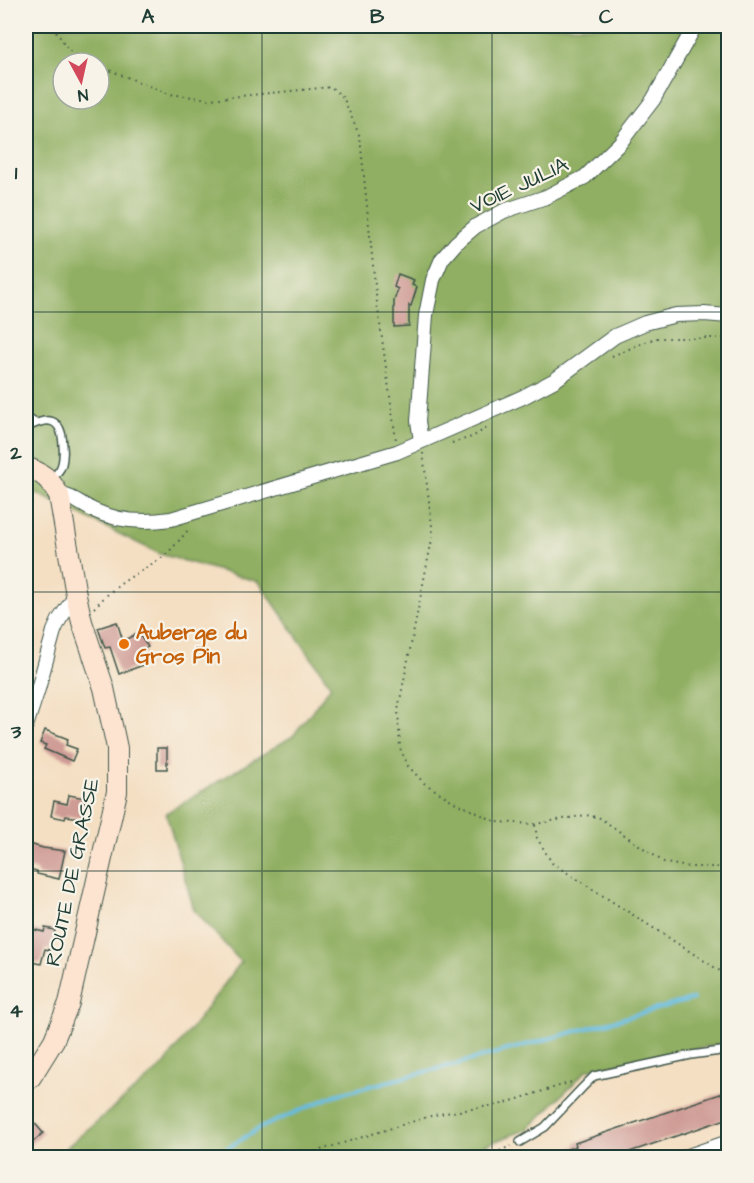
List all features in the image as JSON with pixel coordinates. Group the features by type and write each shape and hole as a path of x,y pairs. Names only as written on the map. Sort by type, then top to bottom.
{"main road":[{"path":"26,467 42,474 55,488"},
{"name":"ROUTE DE GRASSE","path":"26,1082 54,1040 69,1003 117,792 117,748 104,688 82,622 55,488"}],"street":[{"name":"VOIE JULIA","path":"421,441 418,421 426,315 433,280 442,260 456,243 476,226 504,211 546,197 585,177 620,143 653,100 695,26"},
{"path":"55,488 111,518 137,522 171,519 398,452 523,397 555,380 615,336 645,323 676,315 729,316"},
{"path":"26,726 54,631 76,595"},
{"path":"54,631 82,622"},
{"path":"682,1158 729,1142"}],"lane":[{"path":"26,417 35,423"},
{"path":"26,428 35,423 50,420 57,423 62,432 64,449 55,488"},
{"path":"520,1142 545,1127 594,1076 691,1055 729,1050"}],"path":[{"path":"53,26 70,51"},
{"path":"111,71 169,94 210,99 331,87 343,97 360,137 376,295 398,452"},
{"path":"421,441 433,534 398,710 400,748 408,766 424,783 456,803 497,822 535,824 586,815 600,818 665,863 689,867 729,865"},
{"path":"82,622 108,593 158,560 173,547 191,527 202,510"},
{"path":"535,824 537,838 552,863 729,976"},
{"path":"729,981 722,991 725,999 729,998"},
{"path":"305,1158 314,1152 434,1115 502,1104 594,1076"},
{"path":"483,1158 520,1142"}],"green space":[{"path":"26,26 728,26 728,1043 587,1070 528,1129 453,1157 55,1157 164,1065 241,962 194,910 166,813 293,736 331,686 259,582 160,554 26,488"}],"building":[{"path":"398,274 414,280 412,285 417,287 411,306 409,305 409,326 394,327 394,301 398,289 394,287"},
{"name":"Auberge du Gros Pin","path":"117,622 123,641 138,633 148,647 143,649 146,664 119,674 110,647 105,648 98,628"},
{"path":"45,730 68,739 66,745 77,749 72,761 44,749 46,745 40,743"},
{"path":"157,748 167,748 167,769 157,769"},
{"path":"69,795 85,798 81,818 66,816 65,819 51,816 54,801 67,804"},
{"path":"26,843 65,851 59,879 37,874 37,871 26,868"},
{"path":"27,928 44,932 45,928 55,930 50,950 45,949 41,964 26,961"},
{"path":"729,1091 729,1118 612,1158 548,1158 548,1156 576,1146 575,1143"},
{"path":"32,1120 43,1133 26,1148 26,1125"}],"waterway":[{"path":"211,1158 260,1128 335,1095 693,999"}],"place":[{"name":"Auberge du Gros Pin","path":"124,644"}]}
